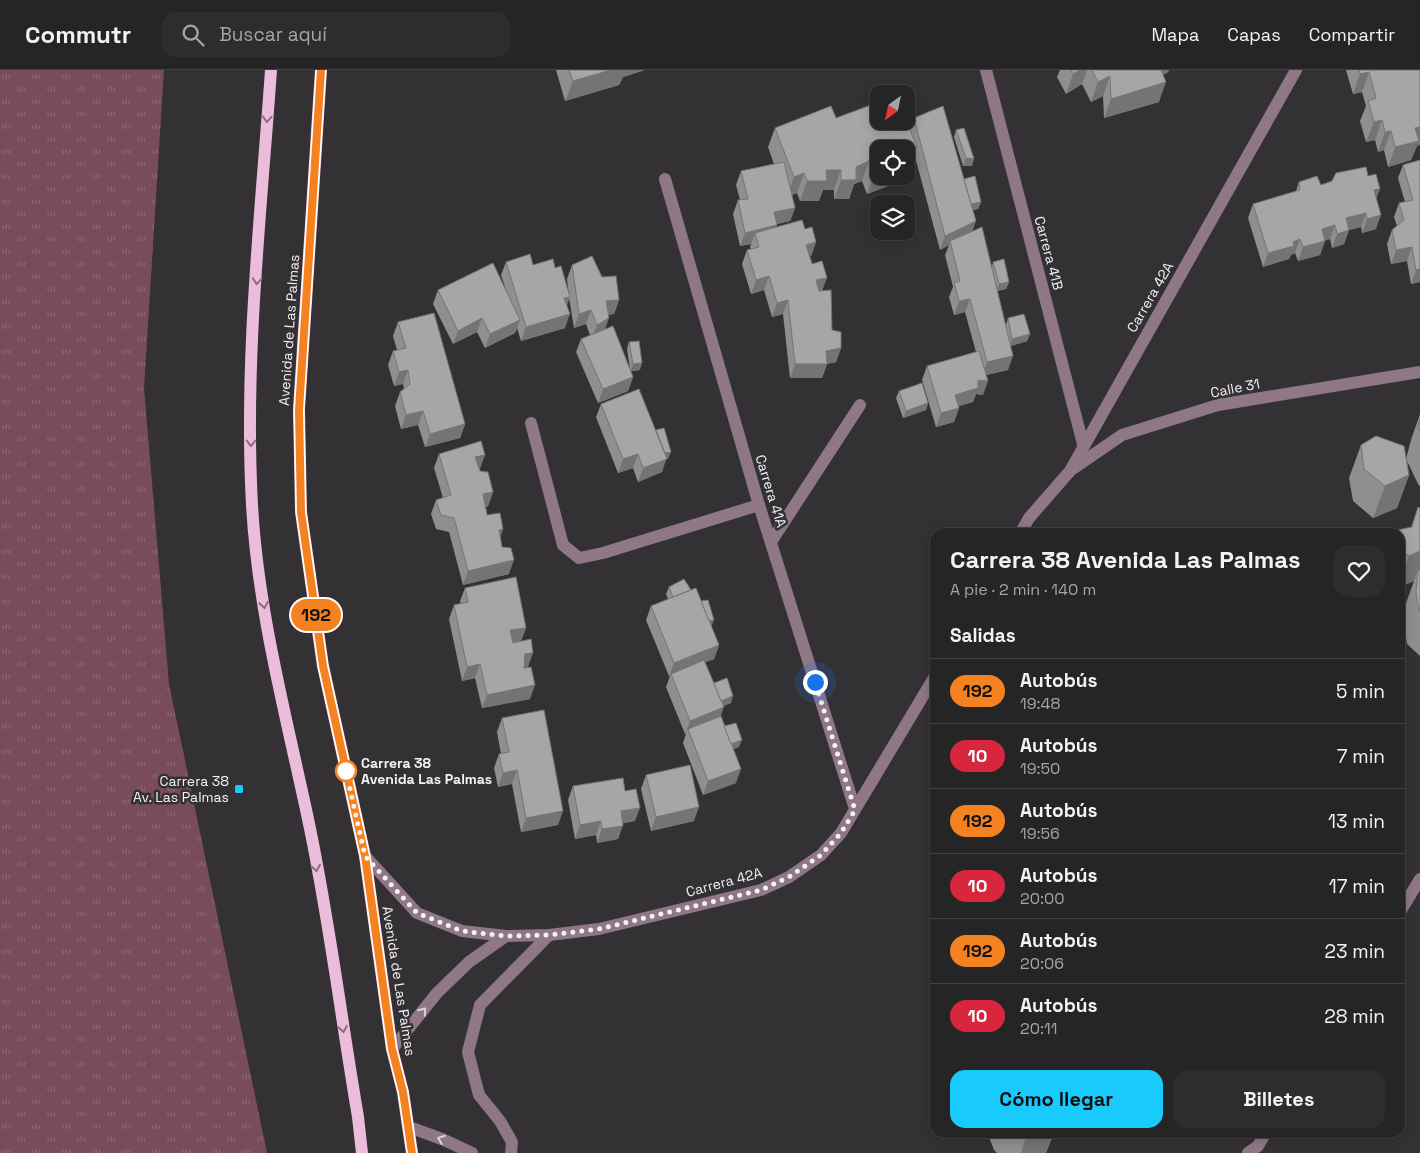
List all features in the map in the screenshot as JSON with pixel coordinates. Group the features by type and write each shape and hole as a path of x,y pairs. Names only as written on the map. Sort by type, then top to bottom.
{"main road":[{"path":"271,70 251,367 252,506 263,599 277,684 308,820 362,1153"},
{"name":"Avenida de Las Palmas","path":"321,70 299,410 301,512 323,666 365,856 392,1049 410,1127 412,1153"}],"street":[{"name":"Carrera 41B","path":"986,70 1083,444"},
{"name":"Carrera 42A","path":"1024,528 1070,471 1083,444 1296,70"},
{"name":"Carrera 41A","path":"666,178 760,506 855,810"},
{"name":"Calle 31","path":"1070,471 1122,434 1218,405 1420,372"},
{"path":"771,542 860,405"},
{"path":"531,423 563,545 579,558 603,553 760,506"},
{"name":"Carrera 42A","path":"365,856 417,913 462,931 506,936 549,935 599,929 761,890 789,877 821,855 841,833 930,684"},
{"path":"1405,904 1420,879"},
{"path":"511,1153 512,1142 500,1121 478,1095 468,1052 480,1005 549,935"},
{"path":"392,1049 437,993 469,962 506,936"},
{"path":"410,1127 472,1153"},
{"path":"1248,1153 1258,1146 1263,1138"}],"green space":[{"path":"0,70 164,70 144,388 169,684 267,1153 0,1153"}],"building":[{"path":"569,70 611,70 573,81"},
{"path":"1071,70 1080,70 1073,74"},
{"path":"1092,70 1161,70 1166,82 1111,99 1110,76 1098,82"},
{"path":"1359,70 1420,70 1420,127 1415,128 1419,141 1395,147 1391,131 1385,132 1382,120 1374,122 1368,101 1376,98 1369,72 1360,74"},
{"path":"870,105 870,130 910,130 914,140 870,140 870,164 869,161 856,167 856,180 841,180 841,170 826,170 827,181 807,181 804,173 794,177 775,128 831,106 836,118"},
{"path":"943,106 976,221 945,236 915,122 915,118"},
{"path":"964,128 974,159 966,158 956,130"},
{"path":"1420,160 1420,269 1416,270 1412,247 1396,250 1392,230 1404,220 1399,203 1413,200 1403,165"},
{"path":"784,162 795,208 774,212 777,225 745,233 738,200 748,199 741,171"},
{"path":"1366,167 1368,176 1376,174 1380,189 1374,190 1381,215 1367,219 1366,213 1346,218 1349,230 1337,234 1335,225 1322,229 1325,241 1303,247 1300,239 1293,242 1294,246 1268,253 1253,204 1300,190 1299,182 1317,176 1321,185 1332,181 1336,173"},
{"path":"975,176 981,202 971,204 964,179"},
{"path":"802,220 805,229 812,227 816,242 806,245 812,264 822,261 827,278 816,280 819,291 831,290 832,330 841,332 841,348 826,351 827,364 795,364 788,300 777,303 769,276 756,280 747,250 759,247 755,233"},
{"path":"982,227 1013,356 987,362 970,299 959,301 954,283 960,281 950,241"},
{"path":"530,254 533,265 553,259 555,268 561,266 570,297 564,298 570,314 526,327 506,262"},
{"path":"592,256 602,277 616,276 619,300 606,301 609,318 597,325 591,310 579,314 572,265"},
{"path":"1004,259 1009,282 999,284 993,262"},
{"path":"493,263 520,320 490,334 482,318 458,331 438,290"},
{"path":"434,313 465,424 430,434 423,411 406,415 400,392 410,384 408,370 399,372 393,351 406,348 398,322"},
{"path":"1024,314 1030,334 1012,339 1008,318"},
{"path":"613,326 633,377 603,389 581,339"},
{"path":"639,341 642,363 633,364 629,342"},
{"path":"979,351 988,381 978,380 978,388 955,395 959,408 941,413 927,366"},
{"path":"922,383 928,403 906,411 899,391"},
{"path":"639,389 667,459 643,468 638,454 623,459 601,404"},
{"path":"664,428 671,452 665,453 656,430"},
{"path":"1376,436 1404,446 1409,475 1385,486 1364,469 1361,445"},
{"path":"481,441 485,455 475,457 480,471 488,472 493,492 483,494 487,515 500,513 503,529 499,530 502,547 511,548 514,560 468,571 454,518 441,515 436,500 451,495 439,454"},
{"path":"1418,507 1420,508 1420,551 1409,556 1405,553 1405,528 1412,527"},
{"path":"1418,570 1420,570 1420,612 1416,592"},
{"path":"516,577 526,628 510,630 513,643 531,639 533,653 525,654 524,668 531,667 535,685 487,695 480,664 467,667 454,605 468,602 465,588"},
{"path":"684,579 691,590 673,597 669,587"},
{"path":"696,588 719,645 674,663 651,606"},
{"path":"708,600 714,620 709,621 701,601"},
{"path":"704,660 724,707 690,721 671,674"},
{"path":"727,678 733,696 721,701 714,683"},
{"path":"544,710 563,811 526,818 517,770 503,773 499,754 509,752 502,718"},
{"path":"721,716 741,769 708,781 688,729"},
{"path":"736,723 742,740 731,744 724,726"},
{"path":"690,765 699,807 656,817 646,775"},
{"path":"623,778 625,791 636,789 640,808 621,811 623,826 602,829 601,821 580,825 573,786"}],"bus line":[{"name":"192","path":"321,70 299,410 301,512 323,666 365,856 392,1049 410,1127 412,1153"}],"place":[{"name":"Carrera 38 Avenida Las Palmas","path":"346,771"},
{"name":"Carrera 38 Av. Las Palmas","path":"239,789"}],"route":[{"path":"346,771 365,856 417,913 462,931 506,936 549,935 599,929 761,890 789,877 821,855 841,833 855,810 815,682"}]}
